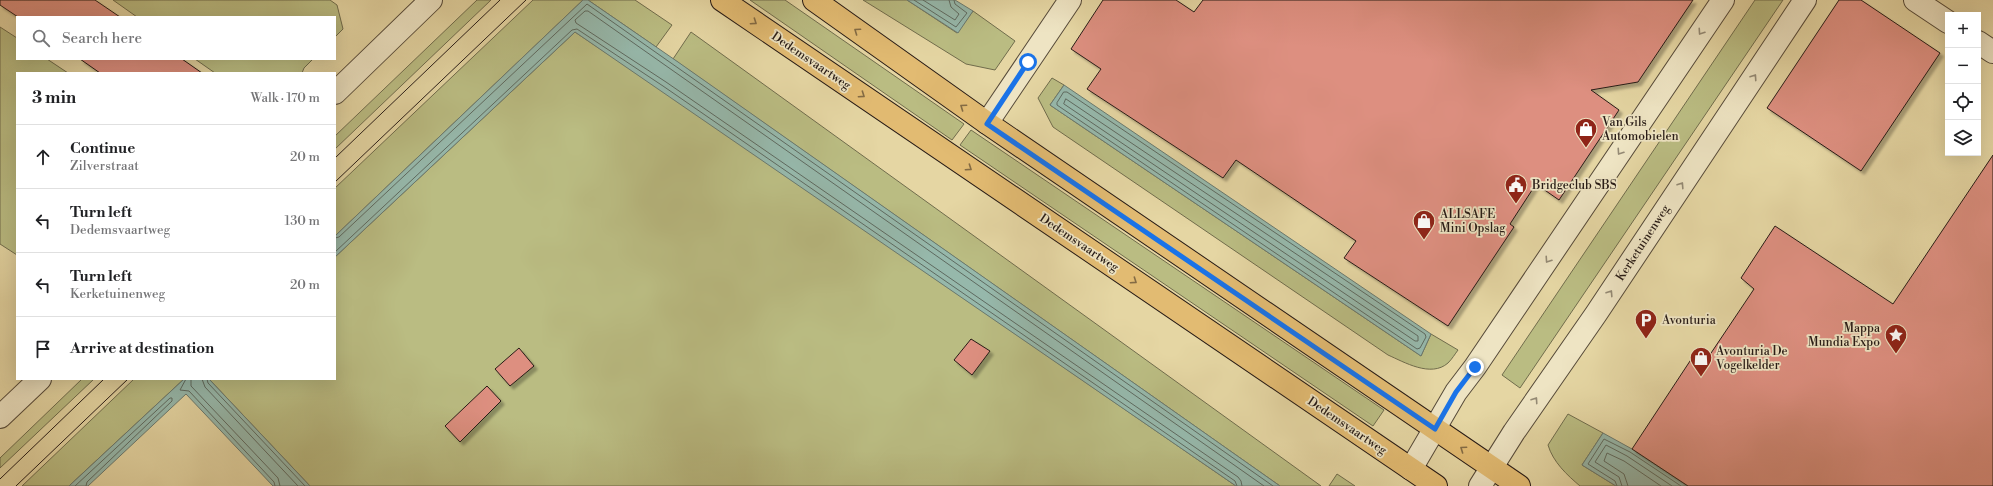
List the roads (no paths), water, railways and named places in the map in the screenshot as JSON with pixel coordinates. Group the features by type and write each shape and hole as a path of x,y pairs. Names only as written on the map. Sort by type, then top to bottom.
{"main road":[{"name":"Dedemsvaartweg","path":"722,0 1436,486"},
{"path":"814,0 987,124 1435,429 1485,477 1519,486"}],"street":[{"path":"336,92 431,0"},
{"path":"987,124 1070,0"},
{"path":"1411,469 1456,392 1480,361 1723,0"},
{"name":"Kerketuinenweg","path":"1485,477 1806,0"},
{"path":"1915,0 1945,20"},
{"path":"1981,44 1993,52"},
{"path":"0,417 39,380"}],"water":[{"path":"583,0 588,0 1280,486 1236,486 575,32 336,256 336,235"},
{"path":"907,0 955,0 973,11 958,33"},
{"path":"1064,85 1431,334 1421,356 1050,105"},
{"path":"183,380 210,380 310,486 273,486 186,394 88,486 69,486"},
{"path":"1603,433 1632,449 1688,486 1616,486 1582,465"}],"tram line":[{"path":"336,157 500,0"},
{"path":"336,181 526,0"},
{"path":"0,479 103,380"},
{"path":"16,486 127,380"}],"place":[{"name":"Van Gils Automobielen","path":"1586,148"},
{"name":"Bridgeclub SBS","path":"1516,204"},
{"name":"ALLSAFE Mini Opslag","path":"1424,240"},
{"name":"Avonturia","path":"1646,340"},
{"name":"Mappa Mundia Expo","path":"1896,354"},
{"name":"Avonturia De Vogelkelder","path":"1701,378"}]}
